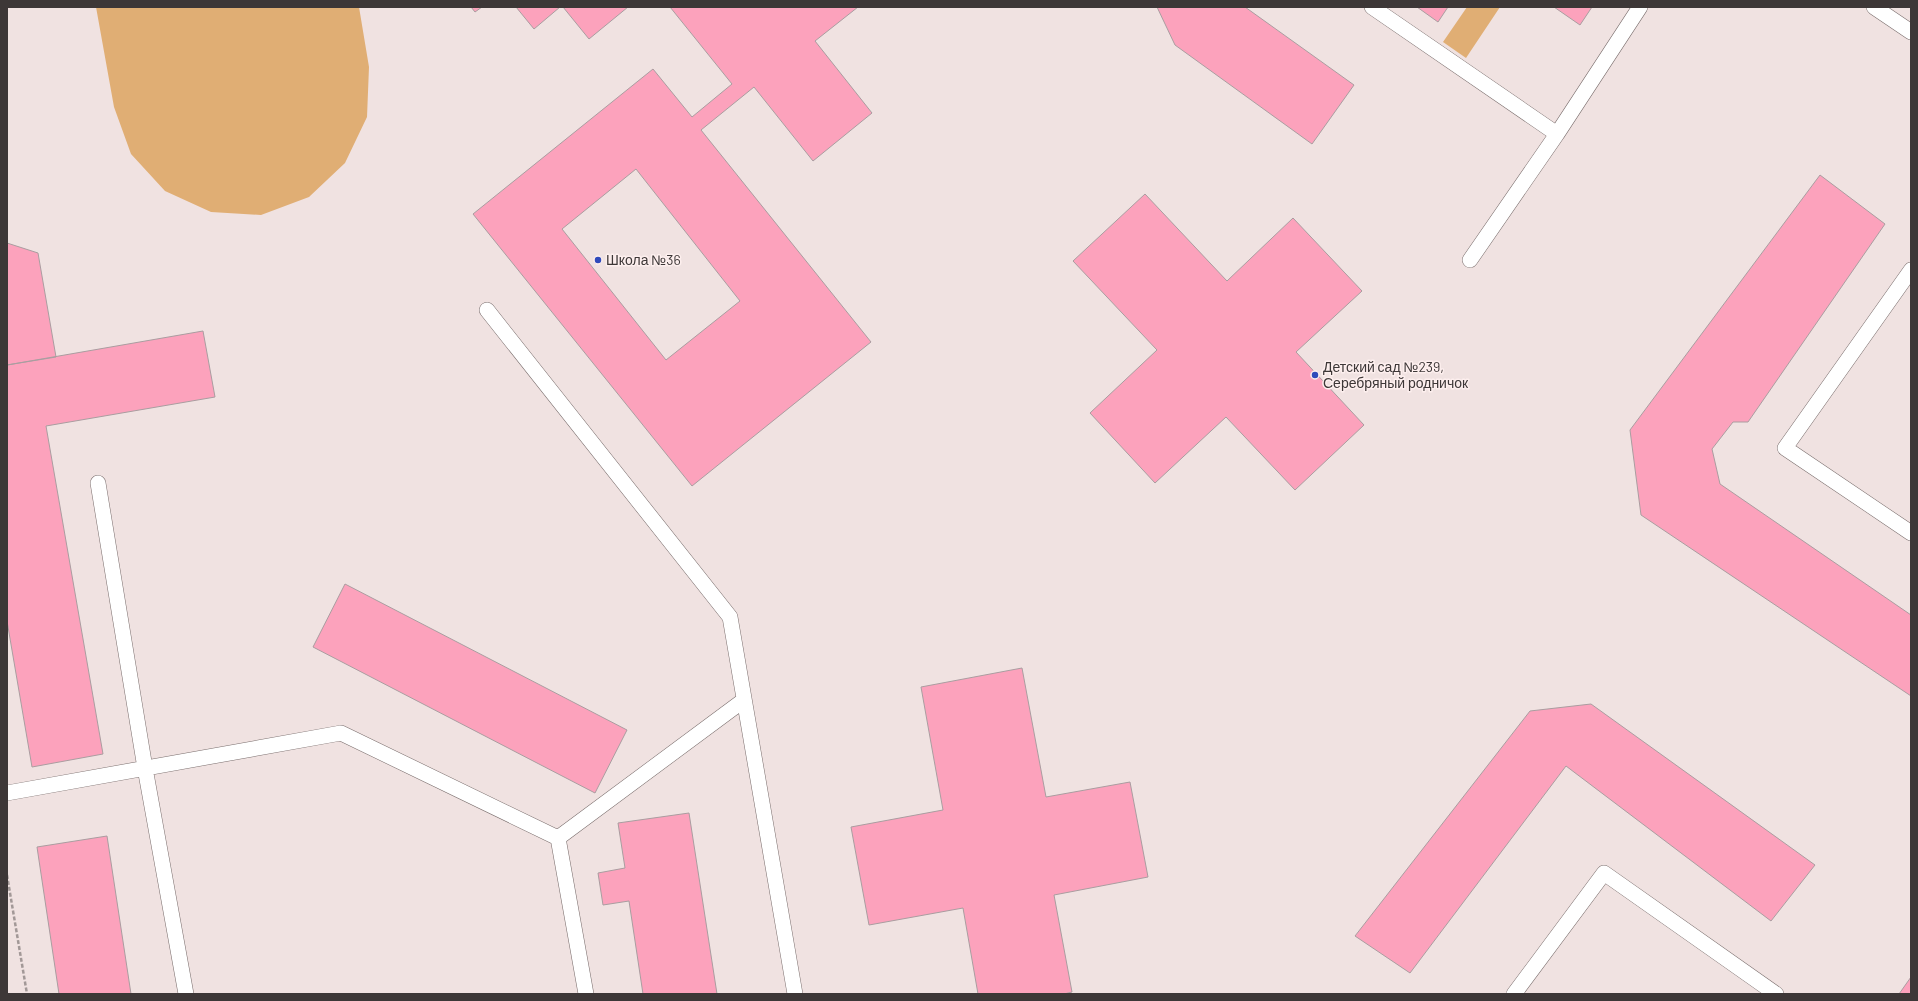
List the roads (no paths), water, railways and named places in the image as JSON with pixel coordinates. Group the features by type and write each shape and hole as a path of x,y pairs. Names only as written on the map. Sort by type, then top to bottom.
{"lane":[{"path":"1372,7 1557,134"},
{"path":"1470,260 1557,134 1640,7"},
{"path":"1874,7 1911,32"},
{"path":"1911,270 1786,448 1911,533"},
{"path":"486,310 730,617 795,994"},
{"path":"98,483 145,768 186,994"},
{"path":"558,838 744,700"},
{"path":"7,793 340,733 558,838"},
{"path":"558,838 586,994"},
{"path":"1514,994 1604,873 1776,994"}],"place":[{"name":"Школа №36","path":"598,260"},
{"name":"Детский сад №239, Серебряный родничок","path":"1315,375"}]}
